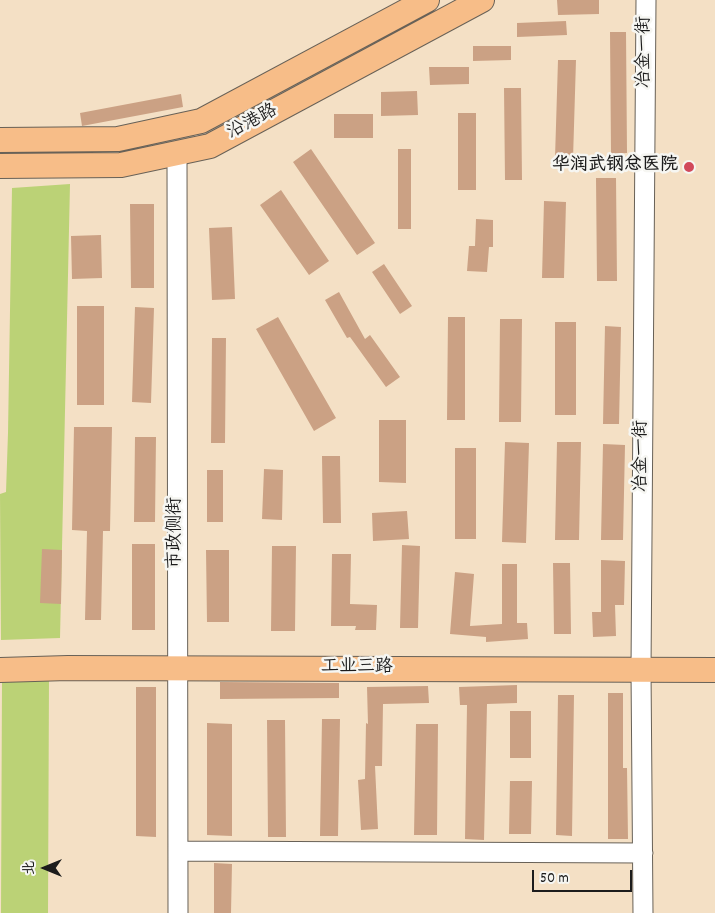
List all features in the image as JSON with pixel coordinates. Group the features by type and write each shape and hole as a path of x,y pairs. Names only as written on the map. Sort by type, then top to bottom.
{"main road":[{"name":"沿港路","path":"0,140 118,139 201,121 427,0"},
{"name":"沿港路","path":"0,166 121,165 210,146 482,0"},
{"path":"320,57 331,81"},
{"name":"工业三路","path":"0,670 715,670"}],"street":[{"name":"冶金一街","path":"643,913 642,670 646,0"},
{"name":"市政侧街","path":"177,153 178,913"},
{"path":"178,851 643,853"}],"green space":[{"path":"70,184 60,638 1,640 0,494 6,492 12,188"},
{"path":"49,678 48,913 1,913 2,680"}],"building":[{"path":"557,0 599,0 599,14 558,15"},
{"path":"566,21 567,35 517,37 517,23"},
{"path":"610,32 626,32 627,153 611,154"},
{"path":"473,46 511,46 511,60 473,61"},
{"path":"558,60 576,60 573,159 555,158"},
{"path":"429,67 469,67 469,84 430,85"},
{"path":"504,88 521,88 522,180 505,180"},
{"path":"417,91 418,115 381,116 381,92"},
{"path":"181,94 183,107 82,126 80,113"},
{"path":"458,113 476,113 476,190 458,190"},
{"path":"334,114 373,114 373,138 334,138"},
{"path":"311,149 375,243 357,255 293,162"},
{"path":"398,149 411,149 411,229 398,229"},
{"path":"596,178 616,178 617,281 597,281"},
{"path":"281,190 329,261 309,275 260,205"},
{"path":"544,201 566,202 564,278 542,278"},
{"path":"130,204 154,204 154,288 131,288"},
{"path":"476,219 493,220 493,247 489,247 487,272 467,271 469,246 475,246"},
{"path":"232,227 235,299 212,300 209,228"},
{"path":"101,235 102,278 72,279 71,236"},
{"path":"384,264 412,306 400,314 372,272"},
{"path":"339,292 365,339 370,335 400,377 386,387 350,337 347,338 325,300"},
{"path":"77,306 104,306 104,405 77,405"},
{"path":"135,307 154,308 151,403 132,402"},
{"path":"278,317 336,418 314,431 256,329"},
{"path":"448,317 465,317 465,420 447,420"},
{"path":"500,319 522,319 521,422 499,422"},
{"path":"555,322 576,322 576,415 555,415"},
{"path":"605,326 621,327 619,424 603,424"},
{"path":"212,338 226,338 225,443 211,443"},
{"path":"379,420 406,420 406,483 379,482"},
{"path":"74,427 112,427 110,531 103,531 101,620 85,620 87,531 72,530"},
{"path":"135,437 156,437 155,522 134,522"},
{"path":"505,442 529,443 526,543 502,542"},
{"path":"557,442 581,442 579,540 555,540"},
{"path":"603,444 625,445 623,540 601,540"},
{"path":"455,448 476,448 476,539 455,539"},
{"path":"322,456 340,456 341,523 323,523"},
{"path":"264,469 283,470 282,520 262,519"},
{"path":"207,470 223,470 223,522 207,522"},
{"path":"407,511 409,539 373,541 372,513"},
{"path":"132,544 155,544 155,630 132,630"},
{"path":"402,545 420,546 418,628 400,628"},
{"path":"272,546 296,546 295,631 271,631"},
{"path":"42,549 62,550 61,604 40,603"},
{"path":"206,550 229,550 229,622 207,622"},
{"path":"332,554 351,554 350,604 377,605 376,630 355,630 356,626 331,626"},
{"path":"601,560 625,561 624,605 615,605 616,636 593,637 592,612 601,612"},
{"path":"553,563 570,563 571,634 554,634"},
{"path":"502,564 517,564 517,623 527,623 528,639 486,642 486,637 450,634 455,572 474,574 470,626 502,624"},
{"path":"220,682 339,683 339,698 220,699"},
{"path":"517,685 517,703 487,704 484,840 465,839 467,705 460,705 459,687"},
{"path":"428,686 429,703 383,704 382,766 375,766 378,829 361,830 358,780 365,779 366,723 368,724 367,687"},
{"path":"136,687 156,687 156,837 136,836"},
{"path":"608,693 623,693 623,768 627,768 628,839 608,839"},
{"path":"558,695 574,695 572,836 556,835"},
{"path":"510,711 531,711 531,758 510,758"},
{"path":"322,719 340,719 338,836 320,836"},
{"path":"267,720 285,720 286,837 268,837"},
{"path":"207,723 232,724 232,836 207,835"},
{"path":"416,724 438,724 437,835 414,835"},
{"path":"510,781 532,781 531,834 509,834"},
{"path":"214,863 232,864 231,913 214,913"}],"place":[{"name":"华润武钢总医院","path":"689,167"}]}
